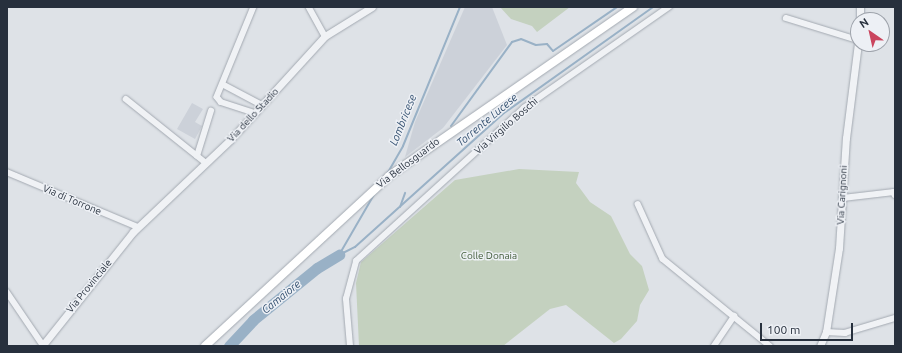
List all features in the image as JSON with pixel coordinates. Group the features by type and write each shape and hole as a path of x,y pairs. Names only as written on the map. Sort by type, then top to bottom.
{"main road":[{"name":"Via Bellosguardo","path":"205,346 366,195 389,176 633,7"}],"street":[{"path":"254,7 218,100 255,113"},
{"path":"309,7 325,36"},
{"name":"Via dello Stadio","path":"138,227 255,113 325,36 372,7"},
{"name":"Via Virgilio Boschi","path":"350,346 346,299 356,261 524,108 669,7"},
{"path":"786,18 850,39"},
{"name":"Via Carignoni","path":"820,346 826,332 843,198 857,52"},
{"path":"224,85 262,105"},
{"path":"126,99 205,162"},
{"path":"197,156 211,111"},
{"name":"Via di Torrone","path":"7,172 138,227"},
{"path":"843,198 894,192 895,195"},
{"path":"638,204 663,259 770,346"},
{"name":"Via Provinciale","path":"42,345 138,227"},
{"path":"7,292 42,345"},
{"path":"714,346 734,316"},
{"path":"826,332 845,333 895,318"}],"shaded area":[{"path":"465,7 492,7 507,45 443,128 405,157 415,122"},
{"path":"192,103 203,109 195,122 202,126 195,139 177,129"}],"green space":[{"path":"500,7 570,7 537,32 532,26 511,19"},
{"name":"Colle Donaia","path":"519,169 579,172 576,183 590,202 611,216 630,254 642,266 649,290 640,305 637,321 621,339 614,343 566,305 550,309 503,346 359,346 356,283 361,262 455,180"}],"waterway":[{"name":"Lombricese","path":"387,174 403,146 460,7"},
{"path":"451,126 512,42 521,39 536,45 547,44 553,51 617,7"},
{"name":"Torrente Lucese","path":"339,255 355,247 504,113 653,7"},
{"name":"Lombricese","path":"339,255 375,193"},
{"name":"Torrente Lucese","path":"400,207 405,193"},
{"name":"Camaiore","path":"229,346 253,320 317,268 339,255"}]}
